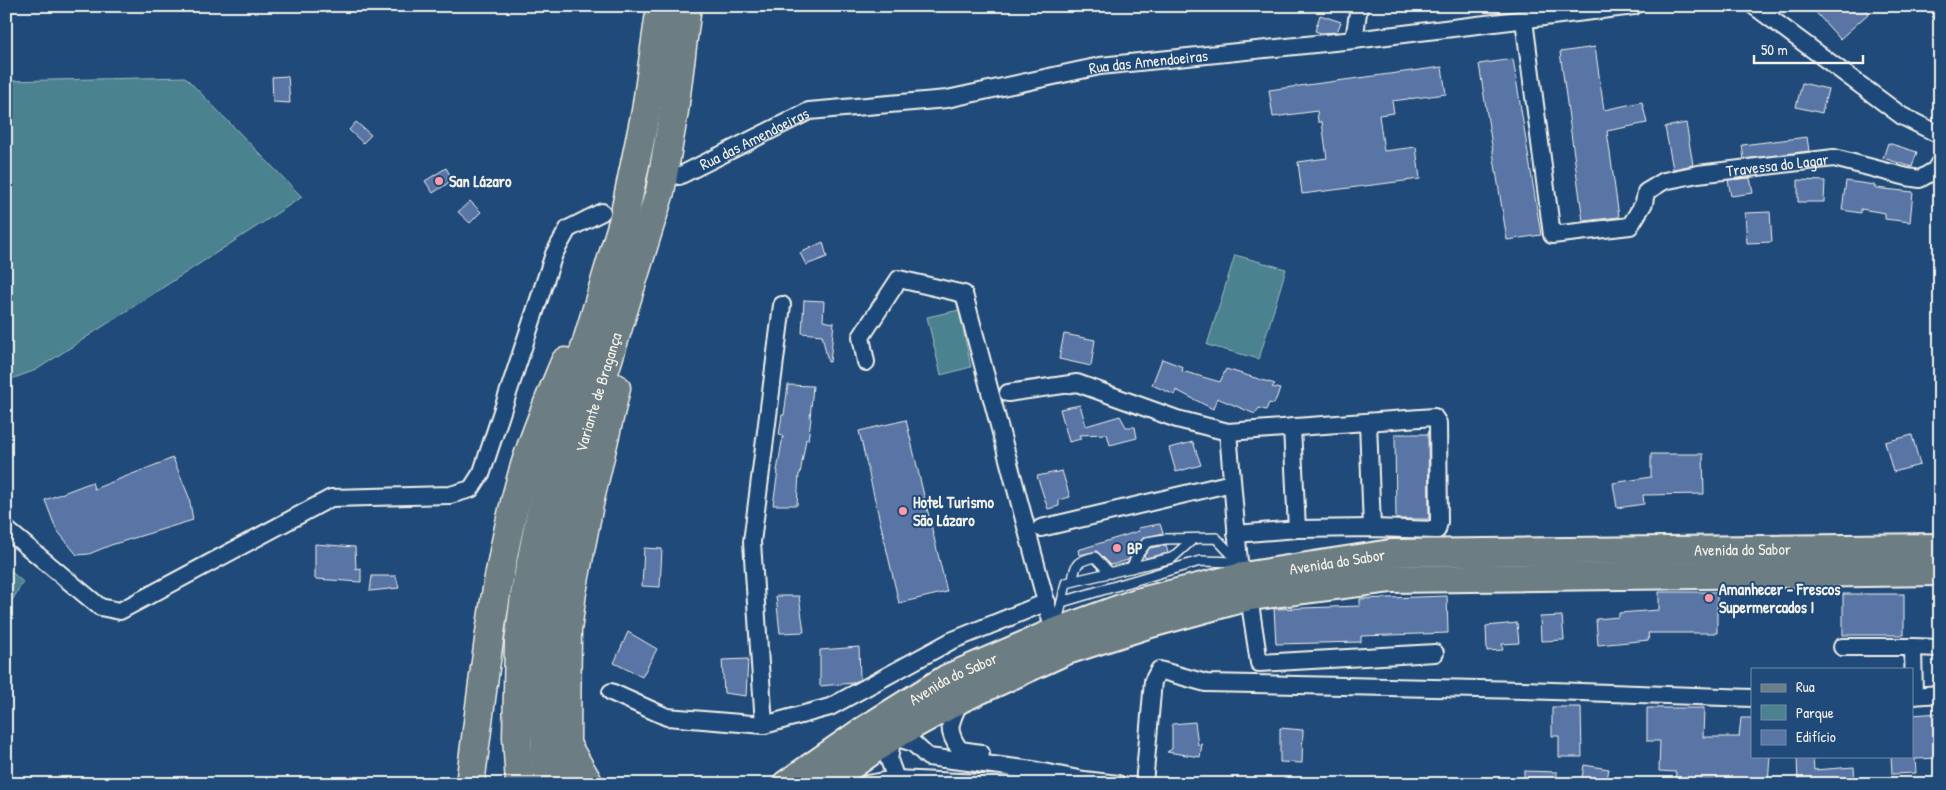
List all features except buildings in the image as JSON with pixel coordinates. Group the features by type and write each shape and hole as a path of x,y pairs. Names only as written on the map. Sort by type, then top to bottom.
{"highway":[{"name":"Variante de Bragança","path":"520,784 517,737 519,642 526,588 542,508 613,217 646,111 661,6"},
{"name":"Variante de Bragança","path":"547,784 543,686 546,634 553,574 567,502 586,430 669,184 671,130 687,6"},
{"path":"568,784 566,744 567,631 572,592 590,499 669,184"},
{"path":"470,784 499,577 524,470 613,217"},
{"path":"566,744 589,784"}],"main road":[{"name":"Avenida do Sabor","path":"786,784 862,732 954,689 1054,632 1137,602 1244,578 1391,553 1940,547"},
{"name":"Avenida do Sabor","path":"826,784 892,737 954,689 1151,624 1244,578 1390,579 1940,572"}],"street":[{"path":"1354,40 1359,6"},
{"name":"Rua das Amendoeiras","path":"669,184 809,111 947,99 1100,66 1354,40 1634,6"},
{"path":"1755,6 1902,116 1940,135"},
{"name":"Travessa do Lagar","path":"1524,20 1552,235 1630,226 1644,202 1646,192 1664,181 1690,176 1834,158 1920,179 1935,170 1940,162"},
{"path":"6,530 100,607 120,611 331,498 450,495 472,489 482,472 554,254 568,229 613,217"},
{"path":"866,362 861,337 899,279 964,294 1054,602 1054,632"},
{"path":"764,725 752,542 782,304"},
{"path":"1008,393 1077,383 1177,419 1228,432 1434,417 1438,423 1439,522 1436,530 1297,528 1236,534"},
{"path":"1368,422 1372,528"},
{"path":"1292,427 1297,528"},
{"path":"1228,432 1236,534 1259,663 1435,653"},
{"path":"1041,528 1232,483"},
{"path":"611,692 667,717 764,725 830,707 951,641 1054,602"},
{"path":"1842,647 1940,648"},
{"path":"1913,647 1913,668"},
{"path":"1144,784 1153,681 1159,670 1206,683 1524,690 1751,698"},
{"path":"954,689 950,737 960,750 985,754 1033,770"},
{"path":"1914,696 1940,694"},
{"path":"862,732 913,743 928,757 1033,770 1084,780 1118,784"},
{"path":"892,737 889,760 896,779"},
{"path":"868,784 896,779 1002,784 1084,780"}],"lane":[{"path":"1131,568 1147,542 1164,539 1216,538 1244,578"},
{"path":"1054,602 1066,583 1172,558 1193,539"},
{"path":"1073,581 1074,568 1081,560 1094,557 1110,573"},
{"path":"1054,602 1200,561 1244,578"}],"green space":[{"path":"185,77 302,197 36,370 6,381 6,81"},
{"path":"1235,255 1286,269 1259,359 1207,345"},
{"path":"959,310 971,367 941,375 927,317"},
{"path":"6,567 23,582 6,611"}],"place":[{"name":"San Lázaro","path":"439,181"},
{"name":"Hotel Turismo São Lázaro","path":"903,511"},
{"name":"BP","path":"1117,548"},
{"name":"Amanhecer - Frescos Supermercados I","path":"1709,598"}]}
